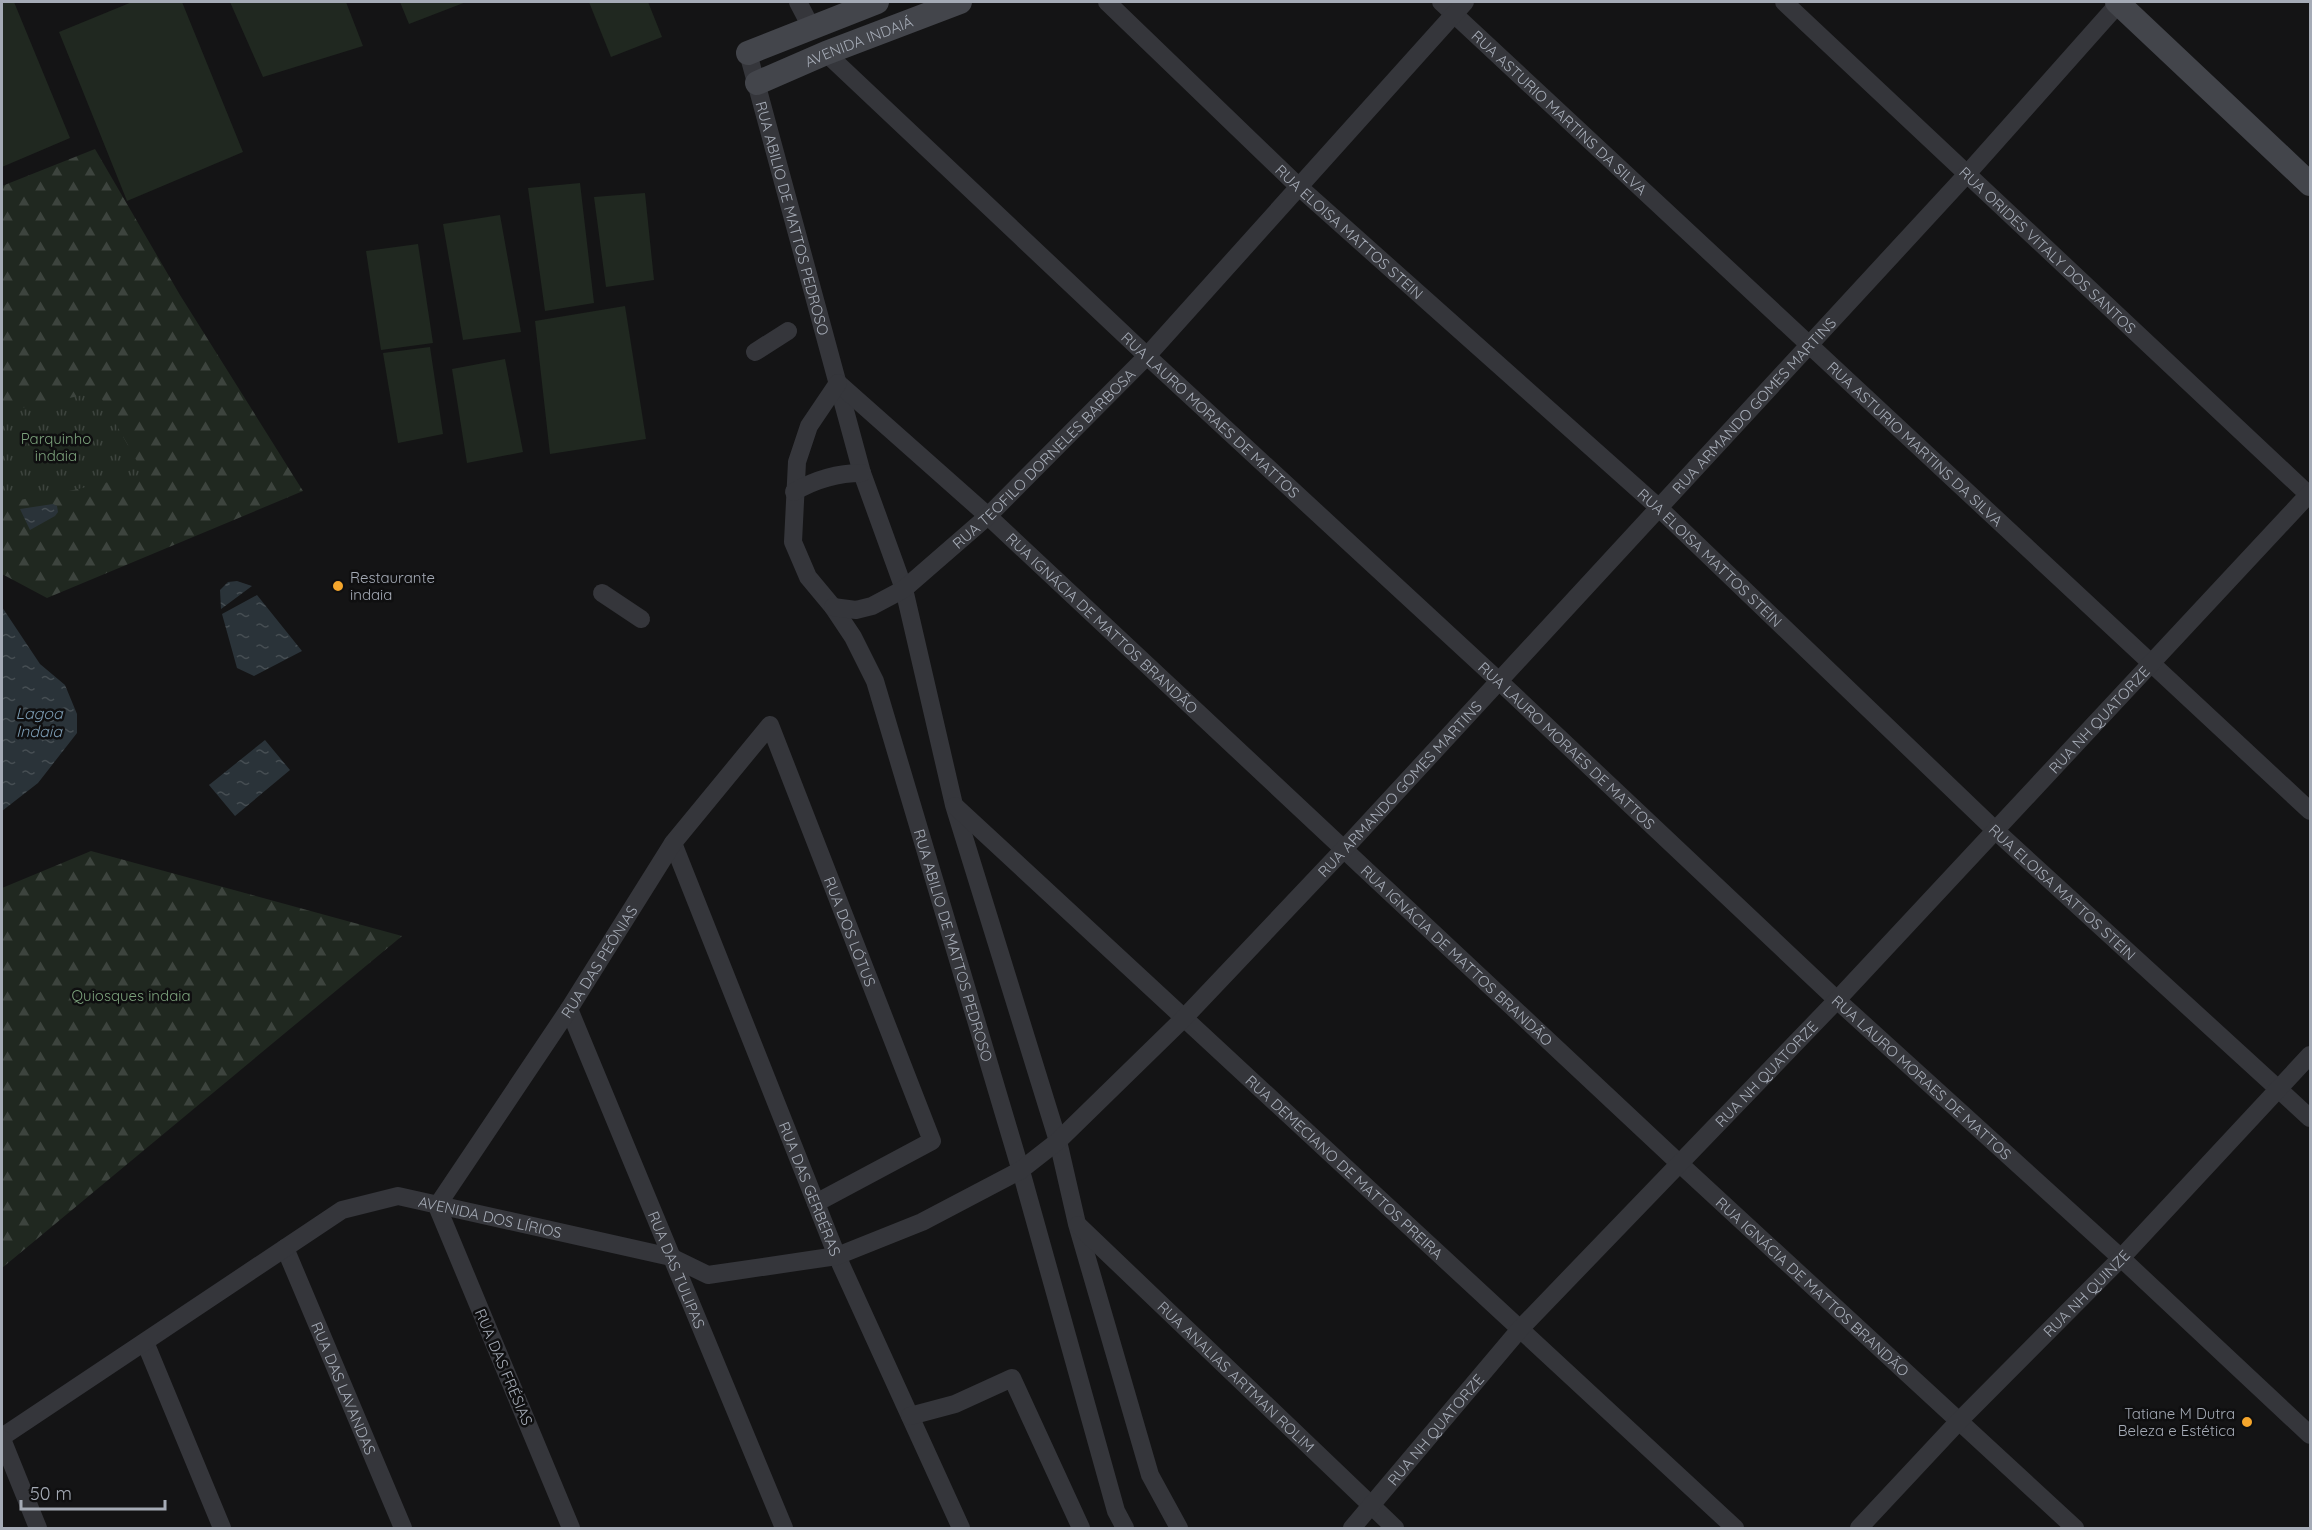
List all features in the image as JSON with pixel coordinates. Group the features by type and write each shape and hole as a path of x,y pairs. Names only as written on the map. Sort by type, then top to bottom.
{"street":[{"path":"798,2 811,27"},
{"name":"AVENIDA INDAIÁ","path":"748,53 877,2"},
{"name":"AVENIDA INDAIÁ","path":"757,83 826,53 960,2"},
{"name":"RUA ELOISA MATTOS STEIN","path":"1107,2 1298,186 1658,507 1996,831 2310,1118"},
{"name":"RUA ORIDES VITALY DOS SANTOS","path":"1784,2 2310,495"},
{"path":"2118,2 2310,184"},
{"name":"RUA ARMANDO GOMES MARTINS","path":"1022,1174 1184,1018 1344,849 1967,174 2118,2"},
{"name":"RUA TEOFILO DORNELES BARBOSA","path":"833,607 856,610 872,606 904,589 988,516 1147,356 1453,6"},
{"name":"RUA ASTURIO MARTINS DA SILVA","path":"1453,6 2310,810"},
{"name":"RUA ABILIO DE MATTOS PEDROSO","path":"748,53 862,473 904,589 954,805 1058,1140 1077,1224 1150,1475 1179,1528"},
{"name":"RUA LAURO MORAES DE MATTOS","path":"826,53 1837,1000 2121,1258 2310,1435"},
{"path":"755,352 788,331"},
{"name":"RUA ABILIO DE MATTOS PEDROSO","path":"838,383 809,426 796,462 793,542 808,577 833,607 853,637 875,681 1022,1174 1116,1511 1125,1528"},
{"name":"RUA IGNÁCIA DE MATTOS BRANDÃO","path":"838,383 988,516 1680,1164 2074,1528"},
{"path":"795,492 812,482 843,473 862,473"},
{"name":"RUA NH QUATORZE","path":"1352,1528 1520,1329 1837,1000 1996,831 2151,661 2310,495"},
{"path":"602,593 641,619"},
{"name":"RUA DAS PEÔNIAS","path":"437,1206 569,1010 673,843 770,724"},
{"name":"RUA DOS LÓTUS","path":"770,724 932,1140 816,1203"},
{"name":"RUA DEMECIANO DE MATTOS PREIRA","path":"954,805 1735,1528"},
{"name":"RUA DAS GERBÉRAS","path":"673,843 839,1260 961,1528"},
{"name":"RUA DAS TULIPAS","path":"569,1010 784,1528"},
{"name":"RUA NH QUINZE","path":"1859,1528 1959,1421 2121,1258 2310,1055"},
{"name":"AVENIDA DOS LÍRIOS","path":"2,1438 342,1210 398,1196 671,1257 708,1275 839,1260 1022,1174"},
{"name":"RUA DAS FRÉSIAS","path":"437,1206 571,1528"},
{"name":"RUA ANALIAS ARTMAN ROLIM","path":"1077,1224 1395,1528"},
{"name":"RUA DAS LAVANDAS","path":"285,1248 403,1528"},
{"path":"144,1342 222,1528"},
{"path":"910,1416 955,1404 1012,1378 1081,1528"},
{"path":"2,1438 38,1528"}],"green space":[{"path":"2,2 14,2 70,138 2,167"},
{"path":"132,2 182,2 243,152 127,201 59,32"},
{"path":"230,2 346,2 363,46 263,77"},
{"path":"400,2 466,2 409,24"},
{"path":"589,2 648,2 662,37 611,57"},
{"path":"95,149 180,295 303,491 47,598 2,574 2,186"},
{"path":"580,183 594,303 545,311 528,188"},
{"path":"645,193 654,280 606,287 594,197"},
{"path":"500,215 521,332 463,340 443,224"},
{"path":"418,244 433,343 381,350 366,251"},
{"path":"625,306 646,439 550,454 535,321"},
{"path":"430,347 443,434 398,443 383,353"},
{"path":"505,359 523,452 467,463 452,369"},
{"name":"Parquinho indaia","path":"98,392 144,474 60,493 2,503 2,412"},
{"name":"Quiosques indaia","path":"91,851 402,936 2,1268 2,888"}],"water":[{"path":"53,504 57,506 58,512 55,516 30,530 20,509"},
{"path":"237,581 252,586 221,609 220,590 228,582"},
{"path":"257,595 302,651 254,676 237,668 222,614"},
{"name":"Lagoa Indaia","path":"2,607 40,664 65,685 77,714 77,733 38,783 2,811"},
{"path":"265,740 290,770 235,816 209,785"}],"place":[{"name":"Restaurante indaia","path":"338,586"},
{"name":"Tatiane M Dutra Beleza e Estética","path":"2247,1422"}]}
